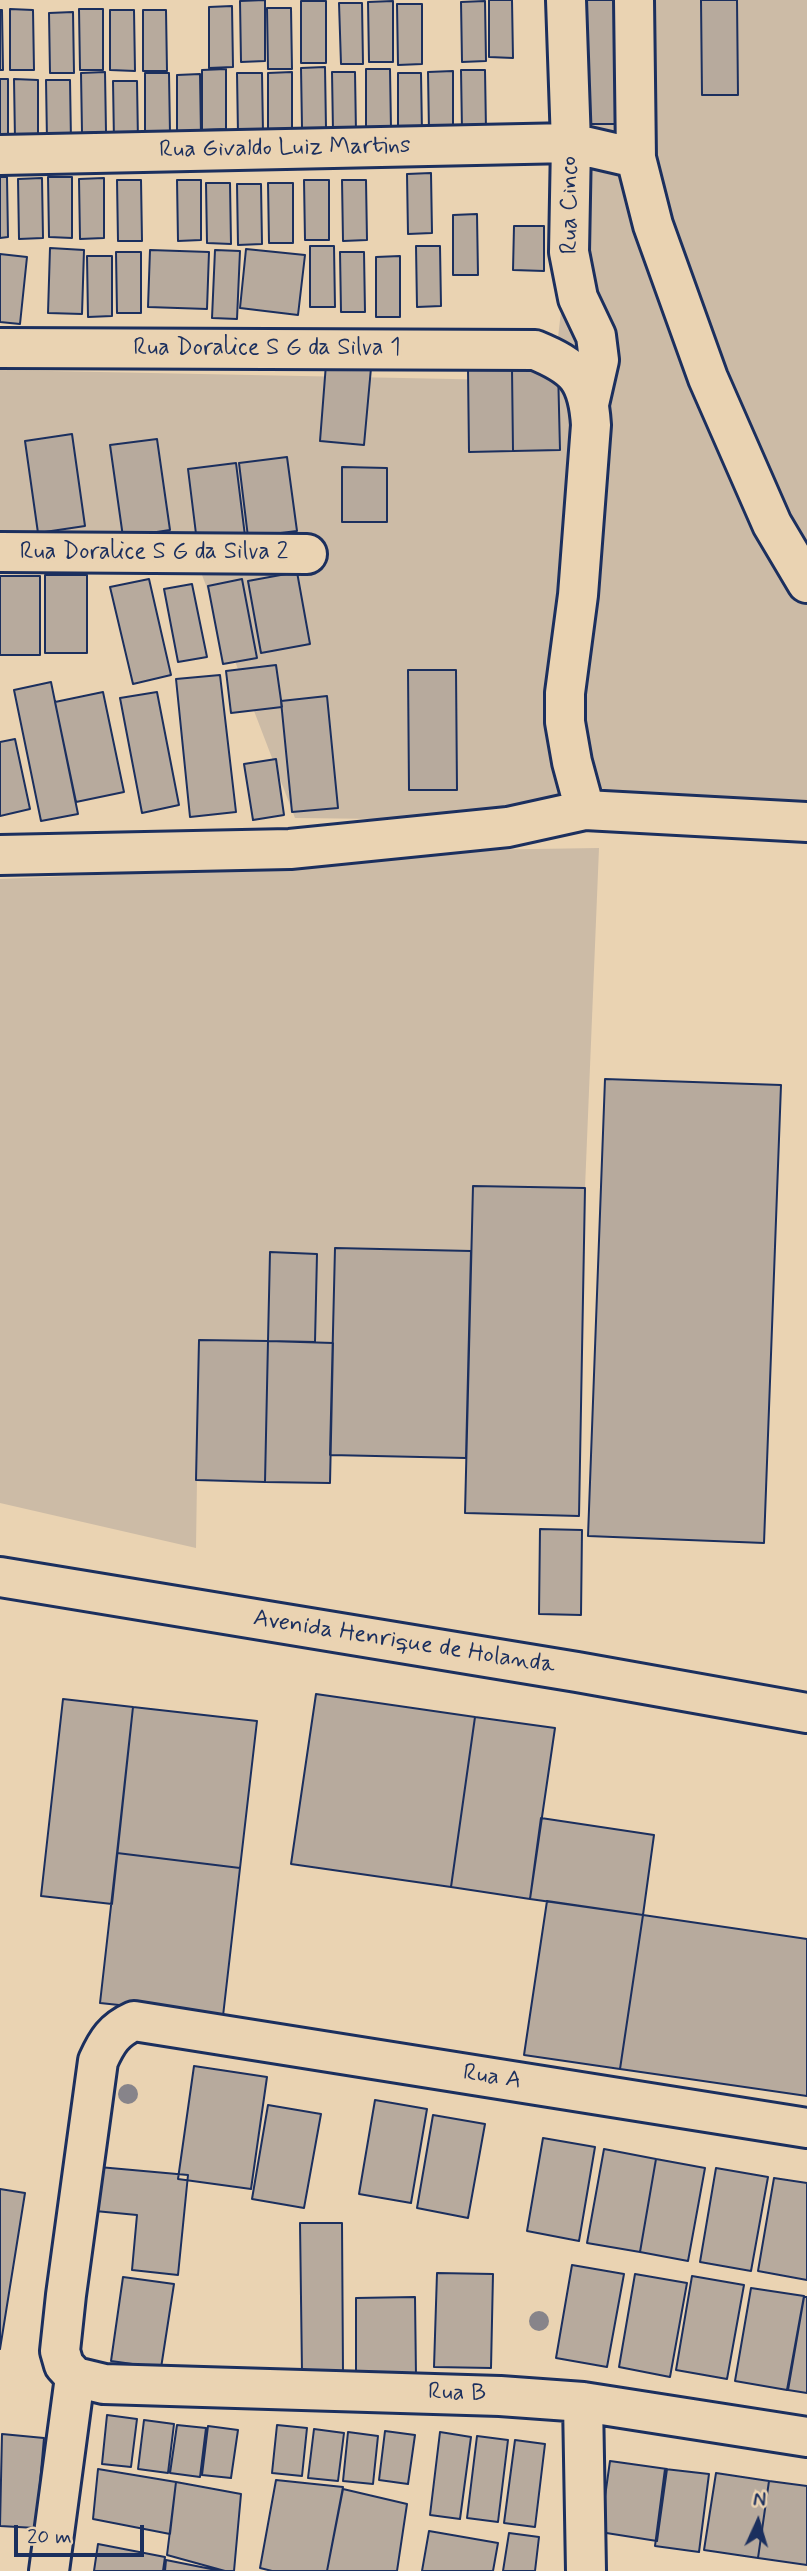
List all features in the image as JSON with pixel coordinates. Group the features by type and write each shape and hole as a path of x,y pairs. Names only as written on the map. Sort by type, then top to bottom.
{"street":[{"name":"Rua Cinco","path":"566,0 570,143 569,252 572,279 596,336 599,360 589,404"},
{"path":"634,0 636,158 653,225 708,378 772,524 807,583"},
{"name":"Rua Givaldo Luiz Martins","path":"0,155 570,143 636,158"},
{"name":"Rua Doralice S G da Silva 1","path":"0,348 535,350 561,361 577,374 589,404"},
{"path":"585,810 565,722 565,693 578,595 591,425 589,404"},
{"name":"Rua Doralice S G da Silva 2","path":"0,552 307,554"},
{"path":"0,855 290,849 508,827 585,810 807,822"},
{"name":"Avenida Henrique de Holanda","path":"0,1577 577,1672 807,1713"},
{"name":"Rua A","path":"90,2380 64,2365 60,2351 66,2295 98,2062 107,2040 119,2028 134,2021 807,2129"},
{"path":"48,2571 90,2380"},
{"name":"Rua B","path":"90,2380 486,2395 583,2402 807,2437"},
{"path":"583,2402 586,2571"}],"shaded area":[{"path":"576,0 807,0 807,824 295,818 202,575 0,548 0,370 553,381 579,155"},
{"path":"599,848 585,1188 473,1186 471,1251 335,1248 333,1343 199,1340 196,1548 0,1503 0,879 142,873 401,851"}],"building":[{"path":"265,0 265,61 241,62 240,1"},
{"path":"489,0 512,0 513,58 489,57"},
{"path":"586,0 622,0 623,124 587,124"},
{"path":"701,0 737,0 738,95 702,95"},
{"path":"301,1 326,1 326,63 301,63"},
{"path":"393,1 393,62 369,62 368,2"},
{"path":"485,1 486,61 462,62 461,2"},
{"path":"339,3 362,3 363,64 341,64"},
{"path":"397,4 422,4 422,64 398,65"},
{"path":"232,6 233,67 209,68 209,7"},
{"path":"267,8 291,8 292,69 268,69"},
{"path":"10,9 33,10 34,70 10,70"},
{"path":"79,9 103,9 103,70 80,70"},
{"path":"2,10 3,70 0,70"},
{"path":"110,10 134,10 135,71 110,70"},
{"path":"143,10 166,10 167,71 143,71"},
{"path":"73,12 74,73 50,73 49,13"},
{"path":"325,67 326,128 302,128 301,68"},
{"path":"226,69 226,129 202,130 202,70"},
{"path":"366,69 390,69 391,129 366,129"},
{"path":"461,70 485,70 486,130 462,131"},
{"path":"453,71 453,132 429,132 428,72"},
{"path":"105,72 106,132 82,133 81,73"},
{"path":"292,72 292,132 268,133 268,73"},
{"path":"332,72 355,72 356,133 333,132"},
{"path":"145,73 169,73 170,133 145,134"},
{"path":"237,73 262,73 263,133 238,134"},
{"path":"398,73 421,73 422,133 398,133"},
{"path":"200,74 201,135 177,135 177,75"},
{"path":"0,79 8,79 8,139 0,139"},
{"path":"14,79 38,80 38,140 15,140"},
{"path":"46,80 70,80 71,141 47,141"},
{"path":"113,81 137,81 138,141 114,142"},
{"path":"431,173 432,233 408,234 407,174"},
{"path":"0,177 7,177 8,237 0,238"},
{"path":"48,177 72,177 72,238 49,237"},
{"path":"42,178 43,238 19,239 18,179"},
{"path":"104,178 104,238 80,239 79,179"},
{"path":"117,180 141,180 142,241 118,241"},
{"path":"177,180 201,180 201,240 178,241"},
{"path":"304,180 329,180 329,240 305,240"},
{"path":"342,180 366,180 367,240 343,241"},
{"path":"206,183 230,183 231,244 207,243"},
{"path":"268,183 293,183 293,243 269,243"},
{"path":"237,184 261,184 262,244 238,245"},
{"path":"477,214 478,275 453,275 453,215"},
{"path":"514,226 544,226 544,271 513,270"},
{"path":"310,246 334,246 335,307 310,307"},
{"path":"416,246 440,246 441,306 417,307"},
{"path":"50,248 84,250 82,314 48,313"},
{"path":"246,249 305,255 298,315 240,308"},
{"path":"150,250 209,252 207,309 148,307"},
{"path":"215,250 240,251 237,319 212,318"},
{"path":"116,252 141,252 141,313 117,313"},
{"path":"340,252 364,252 365,312 341,312"},
{"path":"0,254 27,257 20,324 0,322"},
{"path":"87,256 112,256 112,316 88,317"},
{"path":"400,256 400,317 376,317 376,257"},
{"path":"326,364 371,368 364,445 320,441"},
{"path":"558,368 560,450 513,451 512,369"},
{"path":"468,369 512,369 513,451 469,452"},
{"path":"72,434 85,526 38,533 25,441"},
{"path":"157,439 170,530 123,537 110,445"},
{"path":"287,457 297,531 248,537 239,463"},
{"path":"236,463 245,536 197,542 188,469"},
{"path":"342,467 387,468 387,522 342,522"},
{"path":"297,572 310,644 261,653 248,581"},
{"path":"45,575 87,575 87,653 45,653"},
{"path":"0,576 40,576 40,655 0,655"},
{"path":"149,579 171,675 133,684 110,587"},
{"path":"242,579 257,658 223,664 208,586"},
{"path":"192,584 207,657 178,662 164,589"},
{"path":"276,665 282,707 231,713 226,671"},
{"path":"408,670 456,670 457,790 409,790"},
{"path":"220,675 236,812 190,817 176,679"},
{"path":"51,682 78,814 41,821 14,690"},
{"path":"103,692 124,792 76,802 55,702"},
{"path":"157,692 179,805 142,813 120,698"},
{"path":"327,696 338,808 292,812 281,701"},
{"path":"15,739 30,809 0,816 0,742"},
{"path":"276,759 284,815 253,820 244,764"},
{"path":"605,1079 781,1085 764,1543 588,1536"},
{"path":"473,1186 585,1188 579,1516 465,1513"},
{"path":"335,1248 471,1251 466,1458 330,1455"},
{"path":"270,1252 317,1254 315,1342 268,1341"},
{"path":"199,1340 268,1341 265,1482 196,1480"},
{"path":"268,1341 333,1343 330,1483 265,1482"},
{"path":"540,1529 582,1530 581,1615 539,1614"},
{"path":"316,1694 475,1717 451,1887 291,1864"},
{"path":"63,1699 133,1707 112,1904 41,1896"},
{"path":"133,1707 257,1721 240,1868 117,1853"},
{"path":"475,1717 555,1728 530,1899 451,1887"},
{"path":"541,1818 654,1835 643,1915 530,1899"},
{"path":"117,1853 240,1868 223,2016 100,2003"},
{"path":"547,1901 643,1915 620,2069 524,2055"},
{"path":"643,1915 807,1939 807,2096 620,2069"},
{"path":"194,2066 267,2077 251,2189 178,2179"},
{"path":"375,2100 427,2109 411,2203 359,2194"},
{"path":"268,2105 321,2114 304,2208 252,2199"},
{"path":"433,2115 485,2124 468,2218 417,2208"},
{"path":"543,2138 595,2147 579,2241 527,2231"},
{"path":"604,2149 656,2159 640,2252 587,2243"},
{"path":"656,2159 705,2168 688,2261 640,2252"},
{"path":"99,2167 188,2175 178,2275 132,2270 137,2215 95,2211"},
{"path":"716,2168 768,2177 751,2271 700,2262"},
{"path":"774,2178 807,2183 807,2280 758,2271"},
{"path":"0,2189 25,2193 0,2349"},
{"path":"300,2223 342,2223 343,2373 302,2373"},
{"path":"572,2265 624,2274 607,2367 556,2358"},
{"path":"437,2273 493,2274 491,2368 434,2367"},
{"path":"635,2274 687,2283 670,2377 619,2367"},
{"path":"692,2276 744,2285 727,2379 676,2370"},
{"path":"123,2277 174,2284 161,2368 111,2361"},
{"path":"751,2288 804,2296 787,2390 735,2381"},
{"path":"415,2297 416,2377 356,2378 356,2298"},
{"path":"804,2297 807,2297 807,2393 788,2390"},
{"path":"107,2415 137,2419 131,2467 102,2464"},
{"path":"144,2420 174,2424 168,2473 138,2469"},
{"path":"177,2425 206,2428 200,2477 170,2473"},
{"path":"277,2425 307,2428 302,2476 272,2473"},
{"path":"208,2426 238,2430 231,2478 202,2475"},
{"path":"314,2429 344,2433 338,2481 308,2478"},
{"path":"385,2431 415,2435 408,2484 379,2480"},
{"path":"348,2432 378,2436 373,2484 343,2481"},
{"path":"440,2432 471,2437 460,2519 430,2515"},
{"path":"2,2434 44,2438 36,2528 0,2526"},
{"path":"477,2436 508,2440 498,2522 467,2518"},
{"path":"515,2440 545,2444 535,2527 504,2523"},
{"path":"610,2461 667,2469 657,2541 600,2532"},
{"path":"98,2469 176,2482 170,2534 93,2519"},
{"path":"665,2469 709,2474 699,2552 655,2546"},
{"path":"716,2473 769,2481 758,2558 704,2550"},
{"path":"276,2480 343,2487 327,2571 272,2571 260,2568"},
{"path":"769,2481 807,2486 807,2565 758,2558"},
{"path":"176,2482 241,2494 234,2571 167,2555"},
{"path":"343,2489 407,2504 397,2571 327,2571"},
{"path":"429,2531 498,2543 493,2571 422,2571"},
{"path":"509,2533 539,2537 535,2571 503,2571"},
{"path":"98,2544 165,2557 163,2571 94,2571"},
{"path":"166,2560 221,2571 165,2571"}]}
